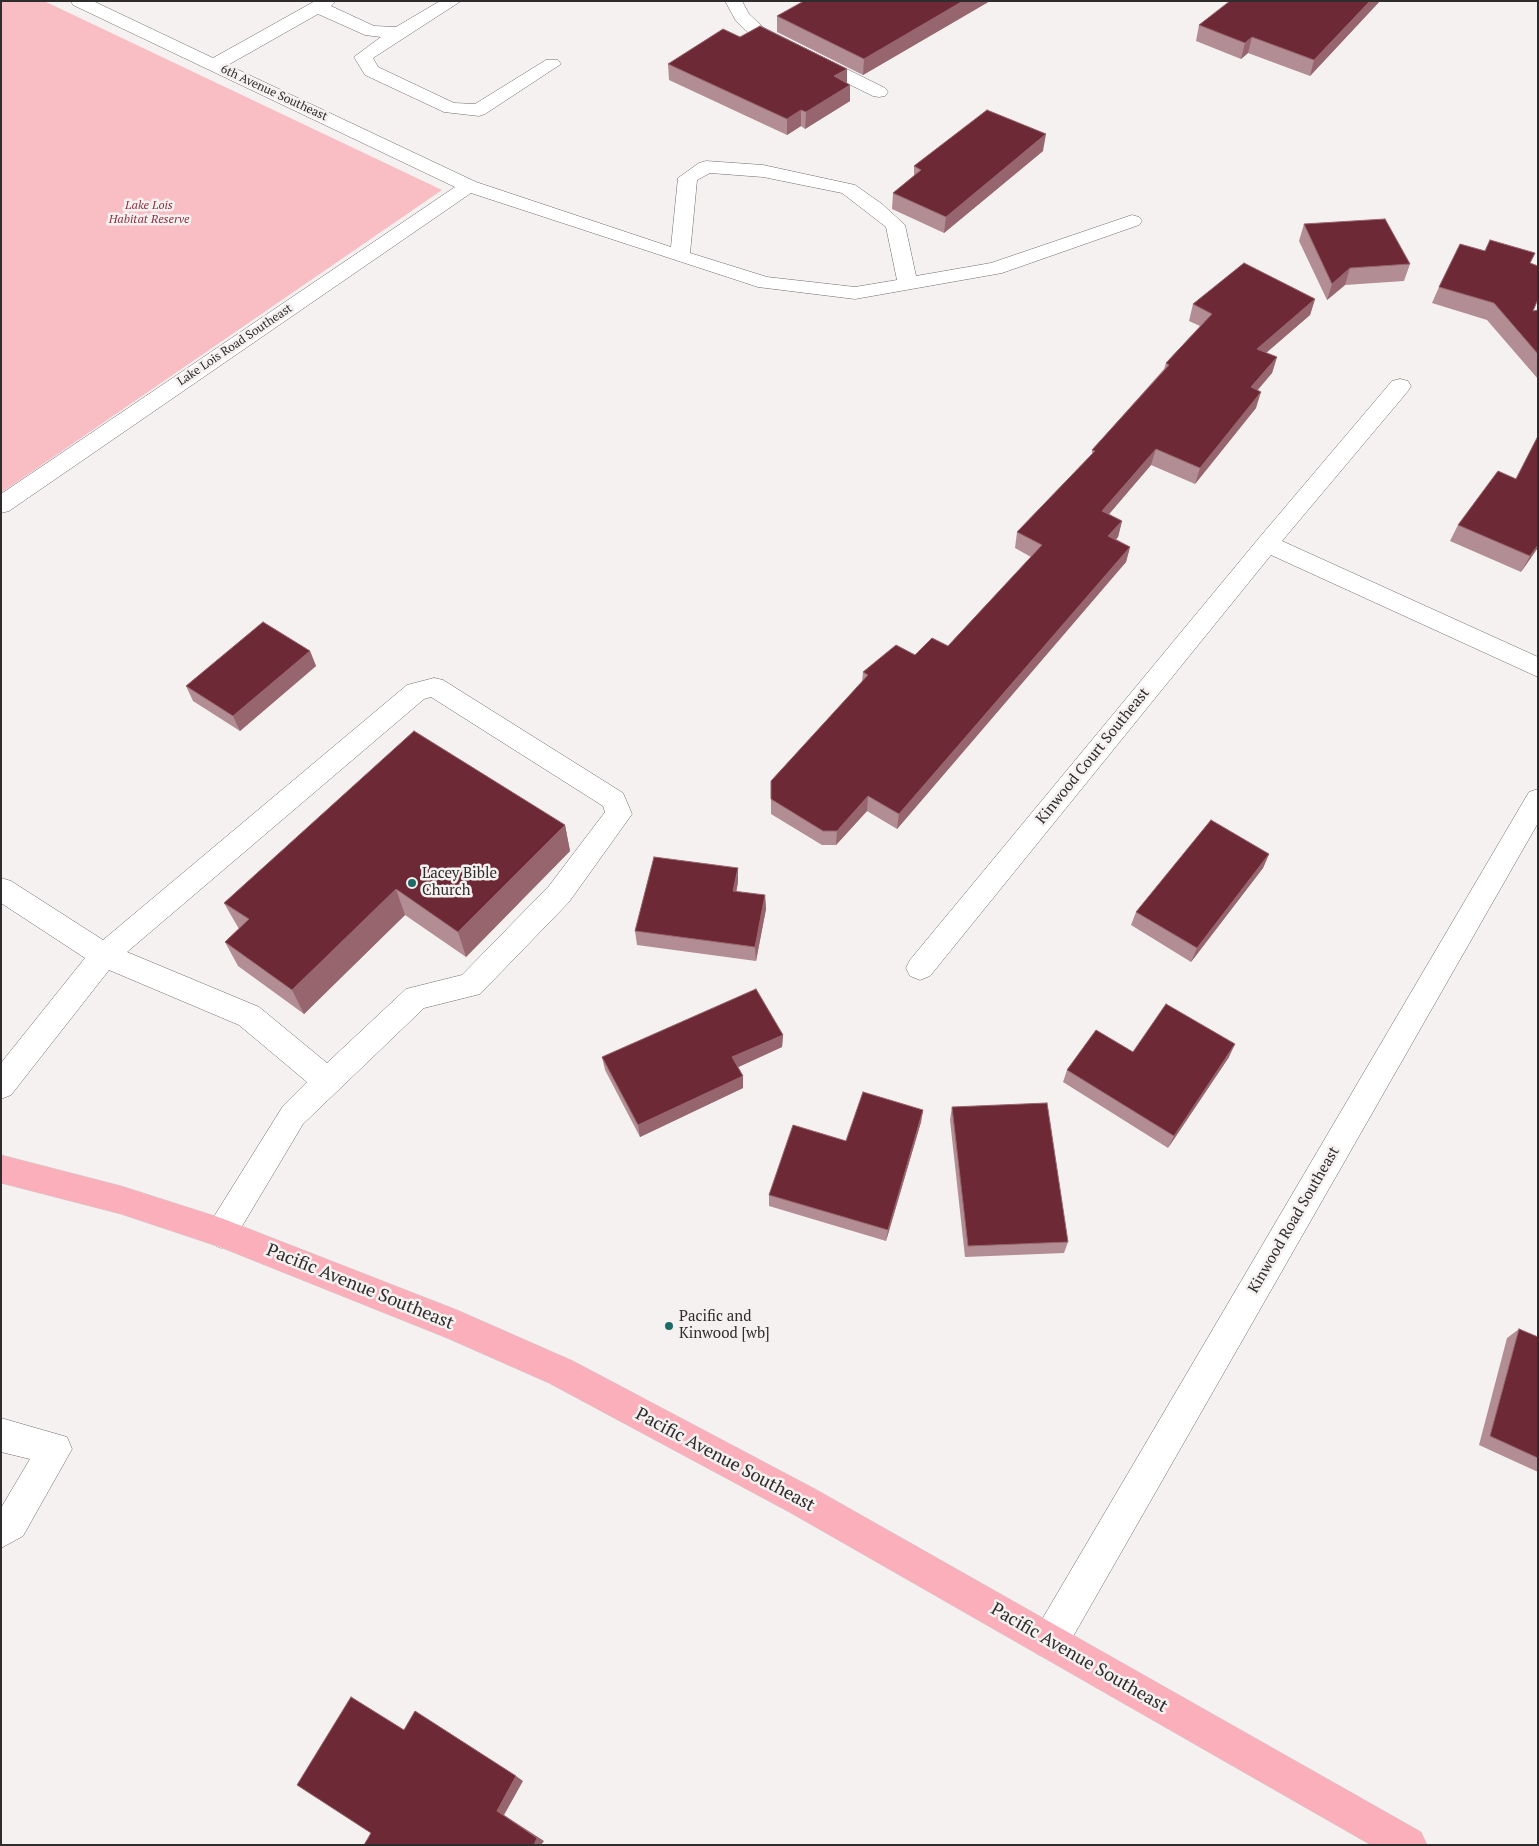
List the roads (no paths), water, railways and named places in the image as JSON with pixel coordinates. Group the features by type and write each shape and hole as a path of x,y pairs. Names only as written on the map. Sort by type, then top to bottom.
{"main road":[{"name":"Pacific Avenue Southeast","path":"1,1169 121,1200 222,1232 458,1326 561,1372 803,1501 1050,1642 1375,1836 1408,1845"}],"street":[{"name":"6th Avenue Southeast","path":"79,1 469,186 765,283 855,293 995,269 1132,221"},
{"path":"453,1 399,32 363,57 371,71 450,108 479,110 552,64"},
{"path":"733,1 742,17 758,32 880,92"},
{"path":"214,65 323,4 370,31 399,32"},
{"path":"680,256 688,178 706,167 763,171 848,190 875,208 895,225 908,284"},
{"name":"Lake Lois Road Southeast","path":"1,505 469,186"},
{"name":"Kinwood Court Southeast","path":"920,968 1267,544 1400,386"},
{"path":"1267,544 1538,668"},
{"path":"1,1086 104,955 416,692 434,687 614,800 619,814 560,894 470,985 416,998 293,1115 222,1232"},
{"name":"Kinwood Road Southeast","path":"1050,1642 1538,799"},
{"path":"1,889 104,955 249,1016 328,1082"},
{"path":"1,1435 55,1448 11,1524 1,1531"}],"place":[{"name":"Lacey Bible Church","path":"412,883"},
{"name":"Pacific and Kinwood [wb]","path":"669,1326"}],"park label":[{"name":"Lake Lois Habitat Reserve","path":"149,213"}]}
